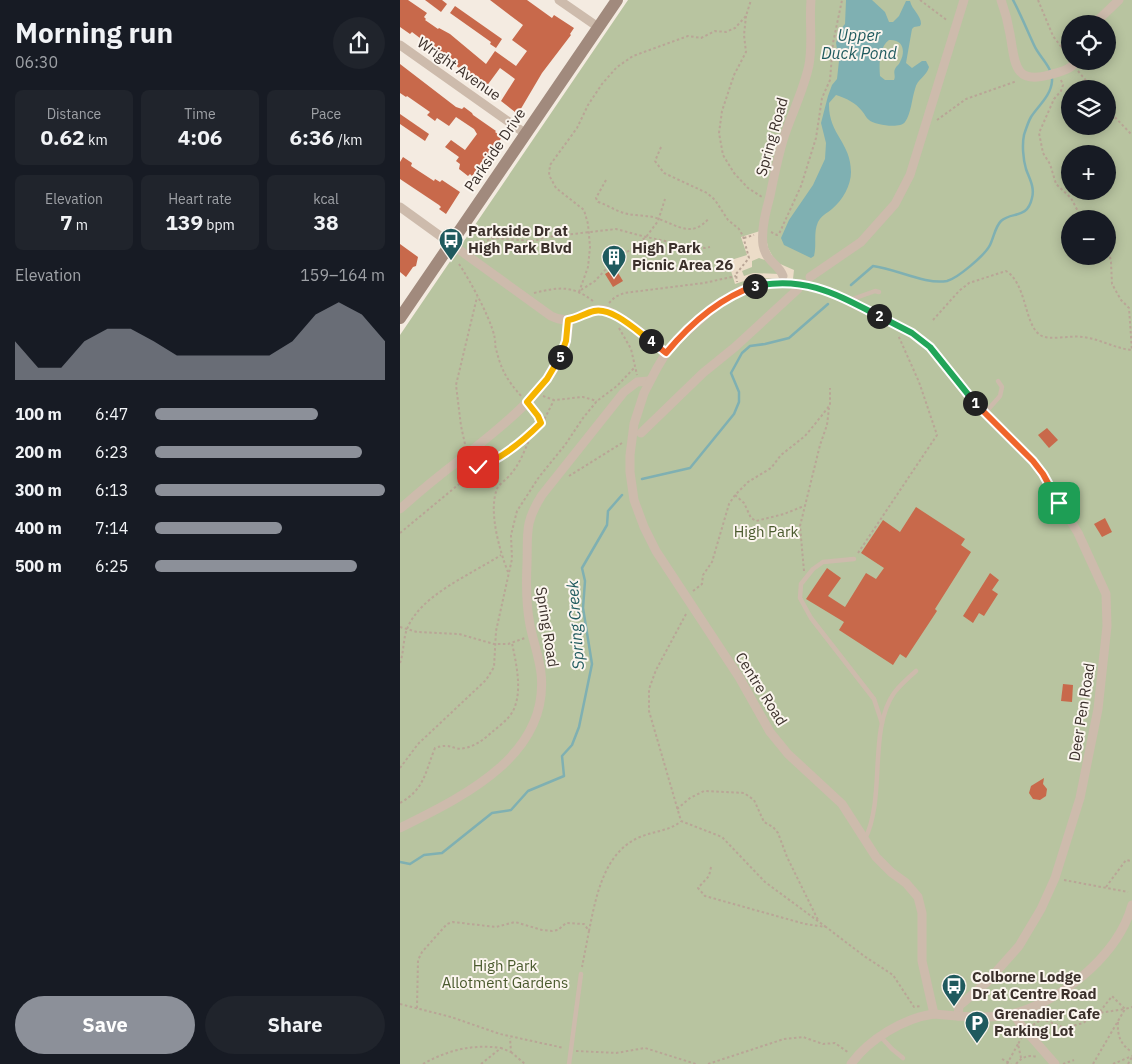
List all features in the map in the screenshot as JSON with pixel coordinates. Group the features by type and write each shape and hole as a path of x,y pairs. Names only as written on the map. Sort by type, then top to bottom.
{"main road":[{"name":"Parkside Drive","path":"400,318 617,0"}],"street":[{"path":"559,0 598,28"},
{"name":"Spring Road","path":"784,279 781,271 774,266 767,256 764,247 764,229 784,139 808,66 811,49 811,0"},
{"path":"810,277 861,242 895,204 910,175 964,0"},
{"path":"1001,0 1007,16 1014,61 1019,70 1029,77 1039,78 1062,70"},
{"path":"1103,15 1119,0"},
{"name":"Wright Avenue","path":"400,45 526,134"},
{"path":"400,207 551,316 560,320 568,320 595,310 609,312 666,353 678,338 728,297 756,286 784,279"},
{"name":"Deer Pen Road","path":"784,279 828,290 923,340 938,355 972,400 1033,461 1043,474 1078,533 1106,594 1107,626 1098,709 1088,762 1072,825 1055,878 1041,909 1019,946 988,982 959,1006 958,1016"},
{"path":"641,433 703,372 735,347 798,289"},
{"path":"400,509 516,414 535,393 560,357 566,341 568,320"},
{"name":"Centre Road","path":"666,353 649,381 634,424 630,455 631,485 638,514 649,539 738,677 770,732 788,754 842,804 882,864 914,891 920,902 922,913 922,961 934,1014"},
{"name":"Spring Road","path":"400,828 477,786 493,774 528,735 538,714 542,690 541,672 529,619 526,583 528,522 532,509 624,392 637,382 649,381"},
{"path":"854,1061 864,1048 880,1036 922,1016 934,1014 995,1016 1014,1014 1052,997 1082,977 1118,937 1132,906"},
{"path":"1014,1014 1020,1024 1055,1064"}],"lane":[{"path":"848,300 875,291 879,292"},
{"path":"985,413 1000,396 1002,387 998,381"},
{"path":"854,559 823,562 813,569 800,584 800,598 811,618 874,699 882,723"},
{"path":"864,839 870,828 874,805 882,723 886,708 894,694 916,672"},
{"path":"569,1064 581,974"},
{"path":"880,1036 903,1058"}],"path":[{"path":"751,0 746,16 744,35 746,52 734,75 722,112 719,133 723,155 734,173 748,188 769,200"},
{"path":"764,229 779,234 801,186 816,138 822,98 830,80 833,43 842,0"},
{"path":"920,0 956,27"},
{"path":"1038,0 1054,36 1061,45"},
{"path":"579,292 588,267 589,231 584,210 556,188 549,175 550,165 577,128 588,105 602,84 617,67 633,56 688,36 701,38 715,31 726,32 735,28 746,16"},
{"path":"1058,73 1063,85 1061,91 1054,99 1039,133 1043,153 1050,164 1056,184 1070,198 1077,210"},
{"path":"924,131 966,100 1029,77"},
{"path":"1116,119 1132,136"},
{"path":"661,147 655,161 664,173 707,193 715,200 728,220 739,228 749,258 736,274 737,282"},
{"path":"606,180 596,198 598,202 627,214 658,218 686,229 696,229 709,218"},
{"path":"579,292 595,281 606,269 646,237 654,228 665,199"},
{"path":"476,250 480,244 492,238 534,241 547,237 616,229 684,245 710,247"},
{"path":"459,264 468,277 491,325 496,340 496,350 508,382 527,402 541,423"},
{"path":"933,320 959,291 969,283 1006,271 1013,276 1018,284 1032,322 1039,334 1047,338 1084,337 1118,348 1132,350 1129,308 1121,300 1112,284 1111,265"},
{"path":"609,303 614,297 624,294 704,283 736,276"},
{"path":"532,293 558,287 579,292 593,301"},
{"path":"469,452 463,438 456,385 477,297"},
{"path":"621,330 631,349 637,374"},
{"path":"854,559 937,435 919,382 897,332"},
{"path":"400,768 418,744 486,680 494,667 494,644 512,559 511,535 517,511 539,477 565,445 583,418 597,401 617,386 635,367"},
{"path":"806,578 800,526 827,425 830,388"},
{"path":"535,393 554,400 583,397 597,401"},
{"path":"400,533 474,470 499,457 533,431 541,423 554,400"},
{"path":"686,598 702,584 703,575 712,562 729,504 735,495 748,482 771,468 781,455 805,436 830,405"},
{"path":"508,574 501,555 494,510 497,488 521,460 533,431"},
{"path":"569,476 624,442"},
{"path":"735,495 744,503 751,518 756,521 784,514 805,506"},
{"path":"400,663 403,657 406,630 422,606 456,580 501,555"},
{"path":"681,821 650,711 649,689 656,670 692,607"},
{"path":"400,627 416,632 459,634 503,645 533,636"},
{"path":"400,803 409,798 421,786 435,748 444,744 462,749 479,743 500,726 513,711 518,692 517,667 512,643"},
{"path":"677,809 690,798 704,791 744,793 754,800 764,822 773,827 778,833 787,857 818,921"},
{"path":"681,821 722,837 765,882 864,956 893,975 914,1007 921,1006"},
{"path":"581,974 588,931 599,888 613,858 619,851 638,838 668,829 681,821"},
{"path":"1105,888 1126,860 1132,861"},
{"path":"711,867 709,876 698,888 705,896 805,924 826,927"},
{"path":"1072,882 1128,892"},
{"path":"417,1009 418,960 422,952 447,924 453,922 496,927 515,922 526,924 536,929 552,931 558,930 566,923 570,923 584,924 588,931"},
{"path":"1034,1015 1066,1028 1083,1023 1099,1013 1112,996 1125,1009"},
{"path":"400,1004 451,1017 510,1037 578,1051 616,1053 645,1048 696,1064"},
{"path":"1099,1013 1132,1006"},
{"path":"1093,1064 1125,1009"},
{"path":"1030,1027 1042,1019"},
{"path":"1118,1022 1117,1030 1120,1039 1126,1048 1132,1052"},
{"path":"1008,1063 1022,1036"},
{"path":"510,1037 511,1052"},
{"path":"708,1064 784,1039 797,1037 810,1038 822,1044 835,1043 854,1061"},
{"path":"1018,1044 1021,1058"},
{"path":"423,1064 439,1055 473,1046 501,1048 511,1052 525,1064"},
{"path":"481,1064 501,1048"},
{"path":"1016,1064 1021,1058 1030,1056 1040,1057"},
{"path":"1113,1064 1132,1056"},
{"path":"1128,1064 1132,1056"},
{"path":"1002,1059 1011,1064"},
{"path":"1063,1064 1074,1060"}],"green space":[{"name":"High Park","path":"628,0 1132,0 1132,1064 400,1064 400,335"}],"shaded area":[{"path":"764,228 767,229 768,248 778,263 794,270 793,279 753,278 735,284 728,261 747,255 741,237","holes":["759,258 765,260 779,274 753,273 744,276 742,271 752,267 752,261"]}],"water":[{"name":"Upper Duck Pond","path":"846,0 872,0 885,12 889,22 893,22 899,16 906,1 910,1 920,18 921,24 912,29 906,63 912,68 922,61 926,61 929,67 916,86 909,115 902,124 887,126 872,122 854,103 836,95 829,103 832,123 844,145 850,162 851,177 846,192 840,201 822,216 818,222 814,256 811,258 784,245 781,238 789,220 813,185 825,159 826,143 821,123 832,85 837,79 839,61 836,43 840,30 845,24","holes":["889,40 894,40 902,46 903,54 900,63 894,70 894,80 885,80 880,76 880,56 886,43"]}],"building":[{"path":"400,0 408,0 427,13 424,17 425,20 438,29 450,34 486,64 495,51 516,66 527,51 512,40 523,25 490,0 527,0 552,18 554,15 574,28 571,35 542,73 519,112 516,110 515,112 501,101 515,79 500,68 486,87 471,77 412,32 410,34 400,27"},
{"path":"425,0 442,0 447,4 441,12"},
{"path":"455,6 502,39 496,48 490,44 491,42 450,13"},
{"path":"400,64 456,107 462,109 464,107 502,137 477,173 475,172 472,176 470,174 468,176 459,169 460,164 456,161 459,157 445,147 451,140 465,150 477,134 474,129 456,117 449,126 437,118 435,121 427,115 430,112 400,93"},
{"path":"400,114 429,134 425,141 400,124"},
{"path":"403,157 412,163 411,166 434,181 435,179 440,182 442,180 460,192 446,214 439,209 441,207 439,205 400,179 400,162"},
{"path":"400,244 418,257 416,266 413,267 406,277 400,272"},
{"name":"High Park Picnic Area 26","path":"615,268 623,281 613,287 605,274"},
{"path":"1047,428 1058,440 1049,448 1038,435"},
{"path":"916,507 965,539 961,545 971,552 935,609 937,611 906,658 900,654 893,665 839,630 844,622 806,599 827,568 841,578 828,596 845,607 866,573 876,579 884,568 861,553 883,520 900,532"},
{"path":"1105,518 1112,532 1102,537 1094,524"},
{"path":"990,573 999,580 992,590 998,594 984,616 979,613 973,623 963,616"},
{"path":"1063,684 1073,685 1072,702 1061,701"},
{"path":"1044,778 1043,784 1047,789 1046,796 1040,800 1033,799 1029,793 1031,786"}],"waterway":[{"name":"Spring Creek","path":"851,285 873,266 930,281 938,282 952,279 971,266 983,254 1001,221 1023,212 1030,205 1033,190 1024,161 1024,135 1031,117 1049,91 1052,76 1036,49 1013,0"},
{"name":"Spring Creek","path":"642,479 690,468 734,414 739,402 739,392 731,373 742,353 750,346 789,338 828,304"},
{"name":"Spring Creek","path":"400,862 410,864 424,855 442,853 492,813 511,810 528,791 564,776 562,756 572,745 579,727 592,664 583,608 585,581 582,568 607,525 608,511 622,495"}],"place":[{"name":"Parkside Dr at High Park Blvd","path":"451,261"},
{"name":"High Park Picnic Area 26","path":"614,278"},
{"name":"Colborne Lodge Dr at Centre Road","path":"954,1007"},
{"name":"Grenadier Cafe Parking Lot","path":"977,1044"}],"route":[{"path":"478,467 495,460 541,423 527,402 547,379 560,357 566,341 569,327 568,320 573,320 595,310 604,310 614,314 666,353 678,338 728,297 742,290 771,283 803,284 828,290 923,340 938,355 972,400 1033,461 1043,474 1059,503"}],"park label":[{"name":"High Park Allotment Gardens","path":"505,974"}]}
